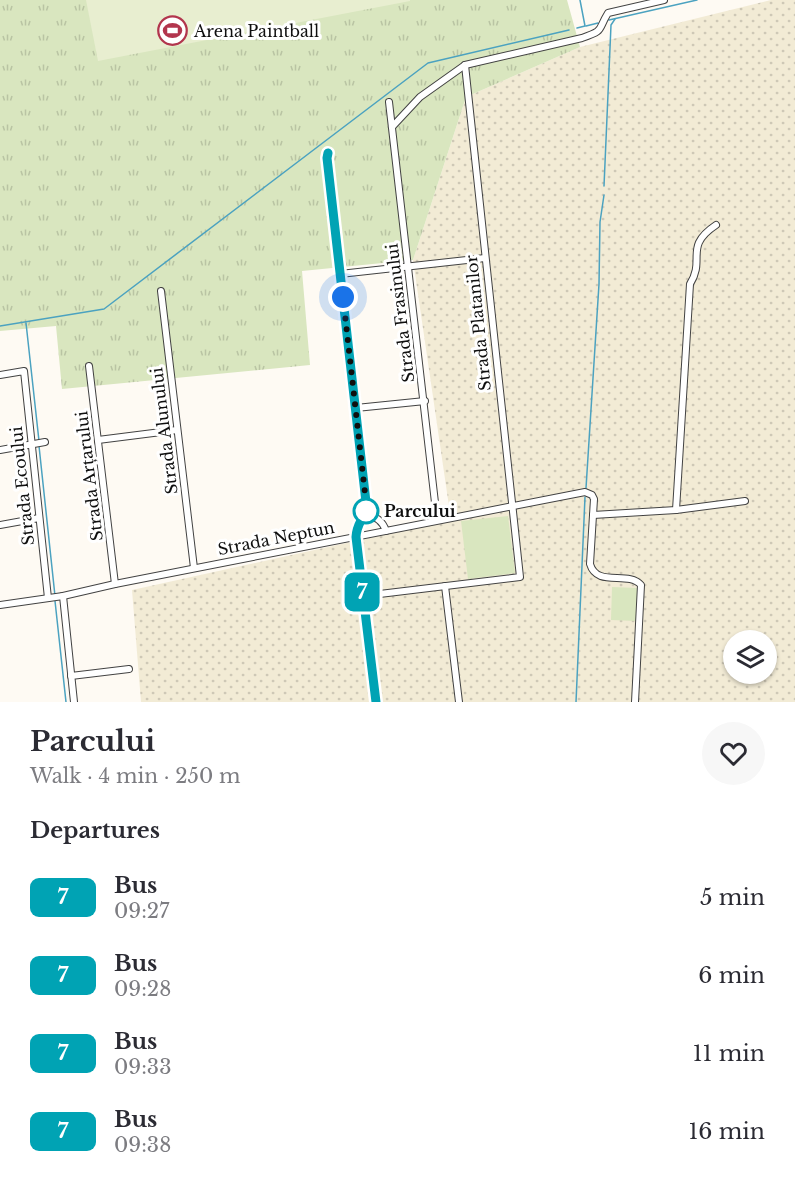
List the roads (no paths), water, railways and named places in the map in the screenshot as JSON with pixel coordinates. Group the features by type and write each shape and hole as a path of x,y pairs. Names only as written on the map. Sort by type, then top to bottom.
{"street":[{"path":"392,127 420,97 465,65 582,38 603,28 609,13 664,0"},
{"name":"Strada Platanilor","path":"445,586 520,577 465,65"},
{"name":"Strada Frasinului","path":"389,102 438,520"},
{"path":"328,153 366,515 356,528 356,537 376,702"},
{"path":"676,510 690,284 695,275 696,247 704,233 716,225"},
{"path":"340,274 485,258"},
{"name":"Strada Alunului","path":"161,291 194,568"},
{"name":"Strada Arțarului","path":"89,366 115,584"},
{"name":"Strada Ecoului","path":"0,375 24,371 38,443 39,518 71,676 74,702"},
{"path":"356,408 425,401"},
{"path":"98,440 177,430"},
{"path":"0,450 38,443"},
{"name":"Strada Neptun","path":"0,605 55,597 579,493 592,495 593,516"},
{"path":"636,702 641,585 635,580 598,576 593,571 590,564 593,516 676,510 745,501"},
{"path":"366,515 379,520 386,531"},
{"path":"0,525 39,518"},
{"path":"363,596 445,586 459,702"},
{"path":"71,676 129,669"}],"waterway":[{"path":"577,28 585,26 580,0"},
{"path":"609,20 697,0"},
{"path":"604,186 611,25 615,19"},
{"path":"586,26 598,23"},
{"path":"0,326 104,309 428,63 569,30"},
{"path":"586,488 599,284 600,222 604,195"},
{"path":"26,323 39,441"},
{"path":"39,446 55,596"},
{"path":"576,702 585,497"},
{"path":"55,601 66,702"}],"place":[{"name":"Arena Paintball","path":"173,31"},
{"name":"Parcului","path":"366,511"}]}
